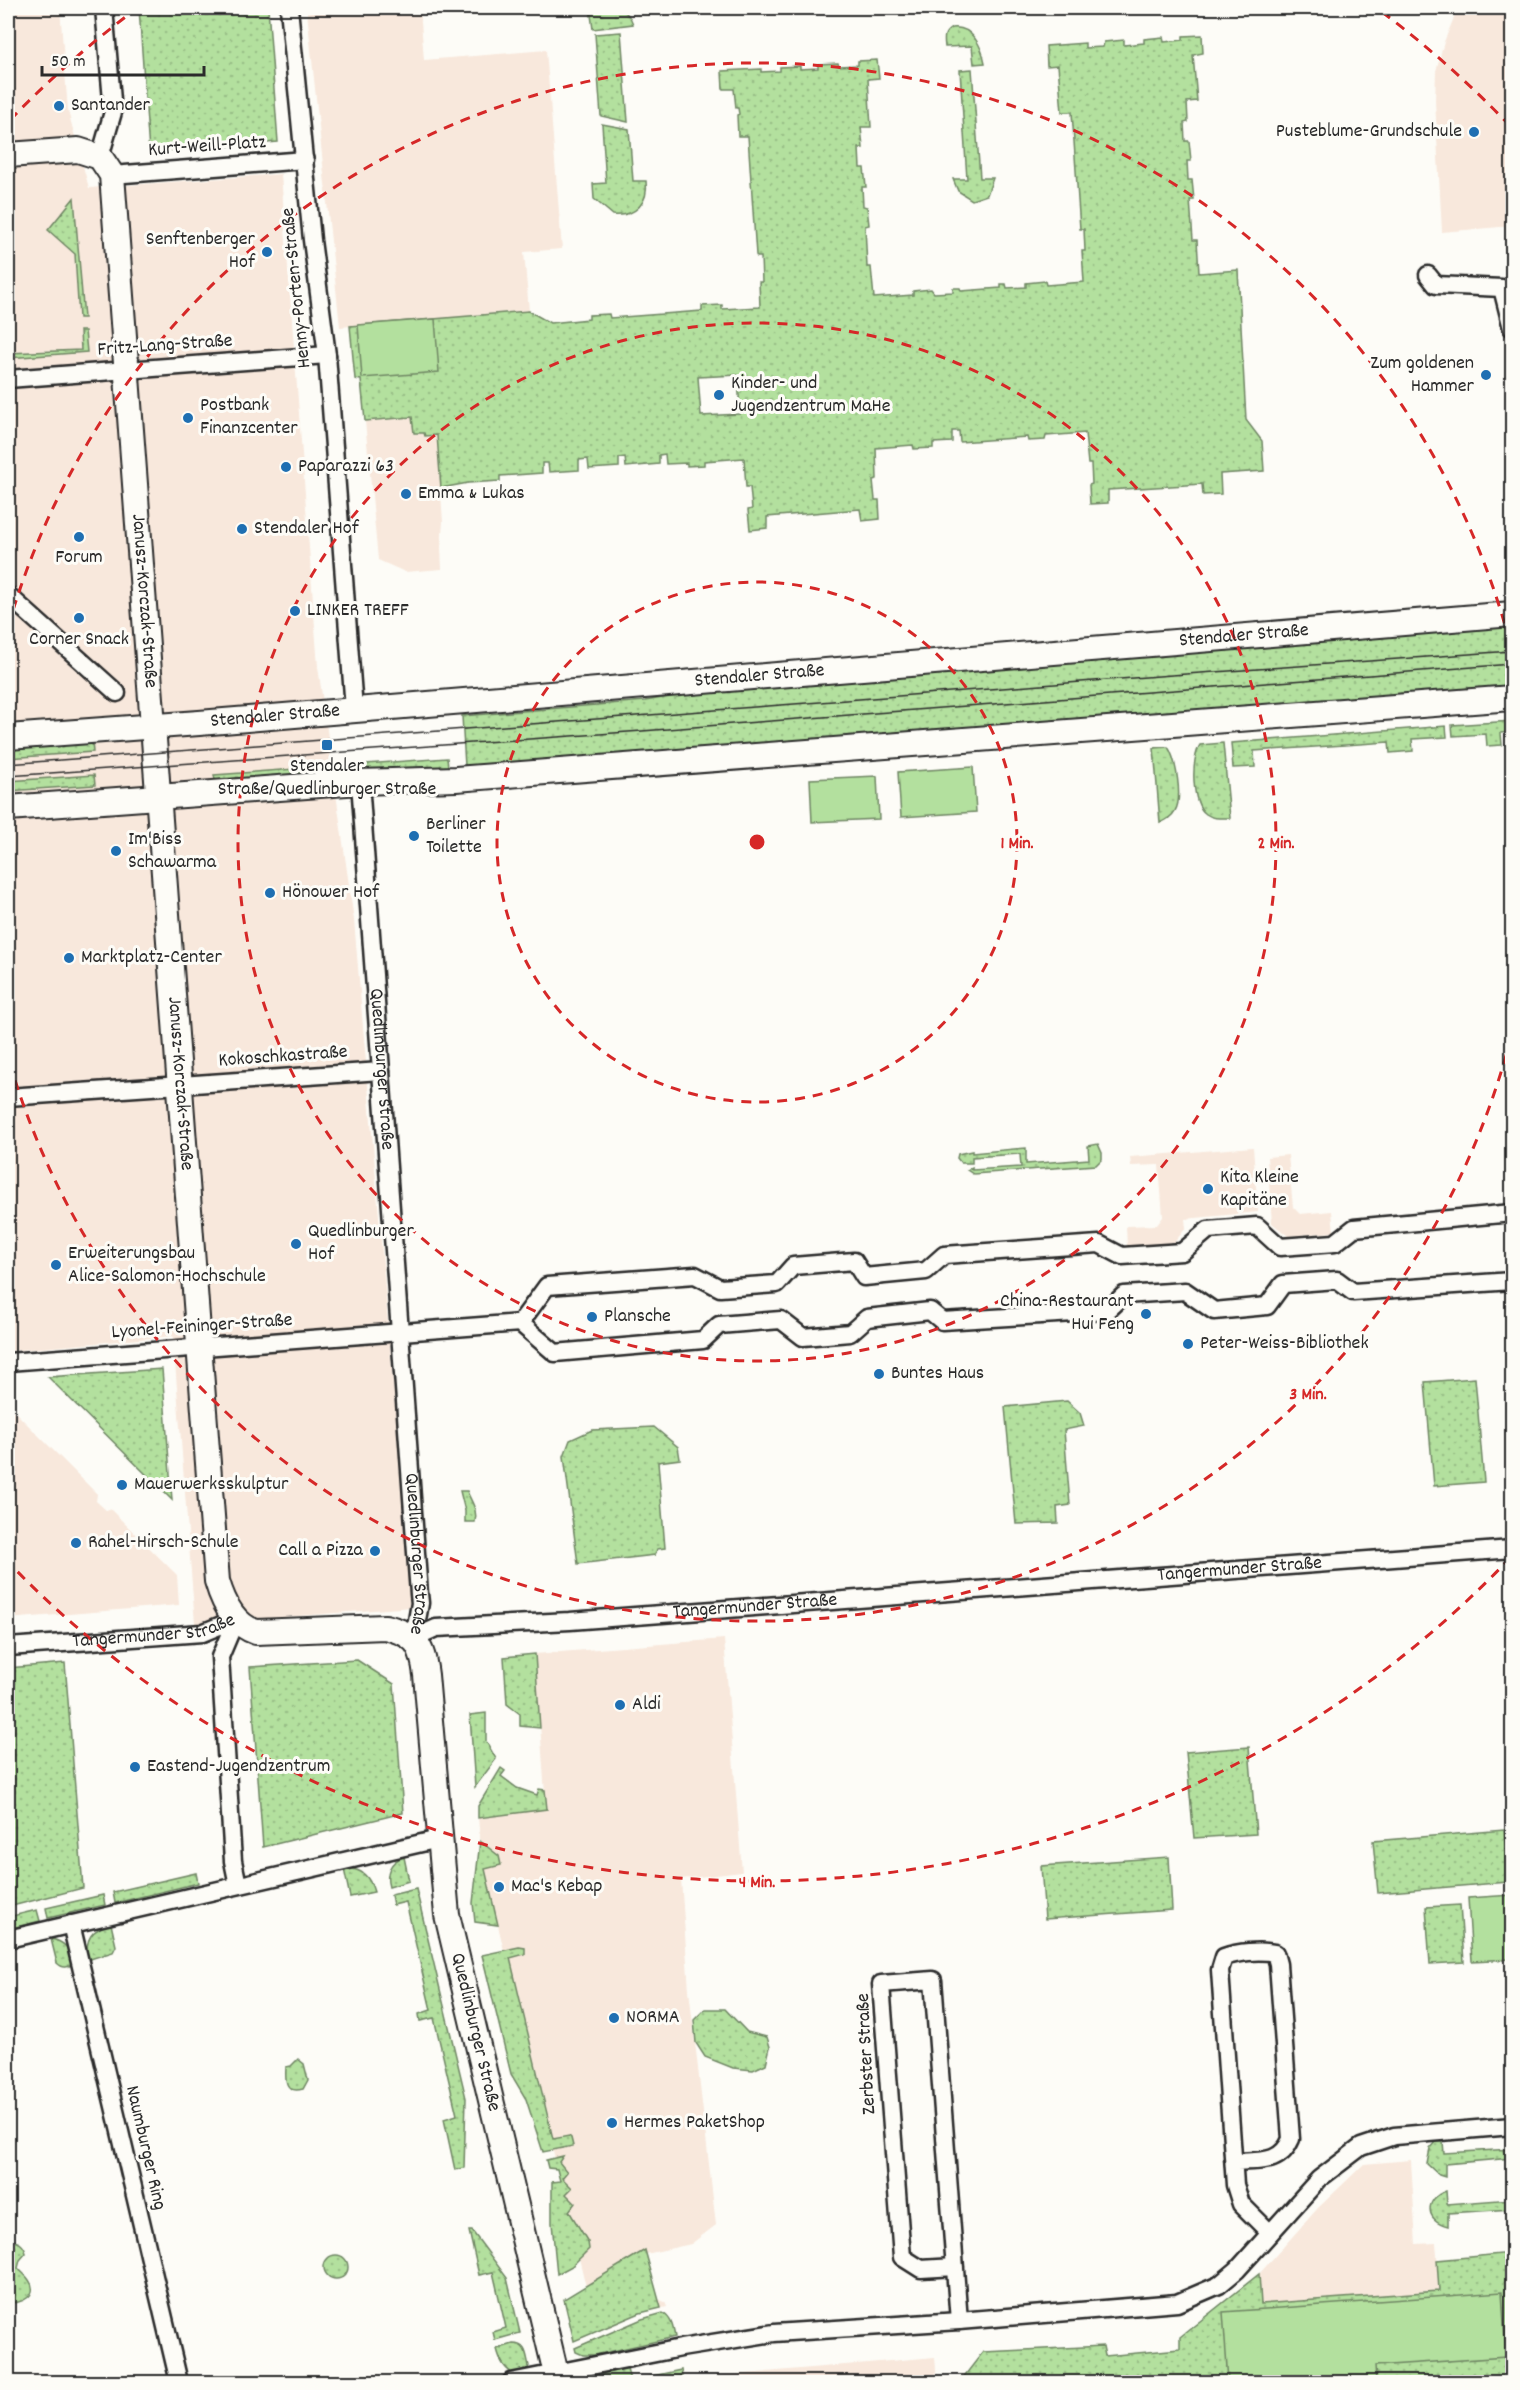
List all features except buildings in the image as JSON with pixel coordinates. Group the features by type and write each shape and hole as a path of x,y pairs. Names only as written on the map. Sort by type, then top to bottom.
{"main road":[{"path":"8,155 78,150 106,166"},
{"name":"Janusz-Korczak-Straße","path":"106,166 127,370 218,1581 221,1595 236,1619"},
{"name":"Stendaler Straße","path":"8,736 1512,614"},
{"path":"8,808 360,782 456,779 1512,698"},
{"name":"Tangermünder Straße","path":"236,1619 256,1632 379,1627 394,1629 414,1638"},
{"name":"Quedlinburger Straße","path":"414,1638 423,1656 426,1675 447,1915 557,2378"}],"street":[{"path":"104,8 112,112 106,166"},
{"name":"Henny-Porten-Straße","path":"289,8 312,240 327,355 354,709"},
{"name":"Kurt-Weill-Platz","path":"106,166 305,160"},
{"path":"1428,275 1436,285 1502,288 1512,328"},
{"name":"Fritz-Lang-Straße","path":"8,379 327,355"},
{"path":"8,595 117,693"},
{"name":"Quedlinburger Straße","path":"360,782 420,1603 414,1638"},
{"name":"Kokoschkastraße","path":"8,1097 381,1071"},
{"path":"1512,1214 1354,1228 1335,1243 1280,1247 1257,1226 1208,1230 1182,1252 1122,1256 1100,1244 945,1255 926,1271 864,1277 854,1261 794,1266 777,1284 720,1288 695,1275 547,1286 520,1323 555,1353 704,1340 719,1325 781,1320 803,1337 850,1334 867,1318 930,1311 942,1321 1107,1311 1124,1295 1185,1291 1214,1311 1267,1306 1283,1284 1337,1280 1353,1292 1512,1281"},
{"name":"Lyonel-Feininger-Straße","path":"8,1362 520,1323"},
{"name":"Tangermünder Straße","path":"414,1638 436,1628 570,1621 1512,1549"},
{"path":"236,1619 220,1658 234,1862 238,1885"},
{"name":"Tangermünder Straße","path":"8,1647 202,1632 236,1619"},
{"path":"8,1939 439,1839"},
{"name":"Naumburger Ring","path":"71,1924 179,2382"},
{"path":"1234,2162 1277,2158 1286,2151 1291,2139 1278,1964 1275,1953 1266,1951 1233,1954 1224,1958 1220,1970 1235,2185 1241,2204 1270,2233"},
{"name":"Zerbster Straße","path":"955,2267 921,2269 902,2257 881,1984 933,1980 955,2267 959,2321"},
{"path":"511,2382 557,2378 681,2348 774,2333 1177,2303 1219,2285 1237,2270 1319,2180 1361,2147 1394,2136 1512,2126"}],"shaded area":[{"path":"8,8 60,8 68,111 89,188 281,174 318,667 354,920 412,1607 195,1624 173,1336 8,1351"},
{"path":"360,8 420,8 424,60 546,50 562,249 524,252 529,311 340,327 307,12"},
{"name":"Pusteblume-Grundschule","path":"1458,8 1512,8 1512,226 1442,232 1435,101 1436,71 1444,42"},
{"name":"Emma & Lukas","path":"412,417 425,436 437,435 443,522 442,569 405,572 378,560 365,421"},
{"name":"Kita Kleine Kapitäne","path":"1253,1147 1258,1212 1185,1219 1186,1228 1173,1244 1127,1247 1126,1226 1157,1225 1163,1217 1159,1165 1131,1166 1130,1157"},
{"name":"Kita Kleine Kapitäne","path":"1288,1155 1293,1207 1300,1214 1332,1211 1334,1232 1288,1236 1272,1223 1267,1157"},
{"name":"Rahel-Hirsch-Schule","path":"8,1405 97,1494 96,1501 107,1511 110,1509 177,1575 179,1605 8,1619"},
{"path":"724,1639 742,1872 681,1879 689,1990 716,2225 691,2244 646,2254 658,2299 665,2302 667,2307 640,2313 597,2332 482,1860 478,1818 546,1809 535,1654"},
{"path":"1411,2160 1416,2244 1436,2243 1440,2291 1261,2304 1259,2274 1318,2208 1364,2164"},
{"path":"935,2357 937,2382 688,2382 722,2376"}],"green space":[{"path":"139,8 268,8 278,142 149,152"},
{"path":"590,8 621,9 630,17 633,24 593,29"},
{"path":"952,28 965,30 975,38 985,63 974,64 972,46 945,47 945,36"},
{"path":"621,32 628,122 601,116 595,34"},
{"path":"1202,35 1203,53 1193,55 1197,101 1187,102 1188,122 1184,123 1185,141 1189,141 1191,161 1187,161 1188,180 1192,180 1194,200 1190,200 1193,240 1197,240 1199,273 1238,270 1246,420 1262,441 1264,471 1220,474 1221,494 1203,495 1202,484 1108,490 1108,503 1090,504 1091,464 1088,464 1085,433 1046,436 1045,440 1028,441 1027,437 960,442 959,431 952,431 952,442 933,443 933,448 914,449 913,445 876,448 877,479 873,480 875,500 879,500 880,519 862,521 860,509 767,517 767,528 750,530 748,510 752,509 750,487 746,487 744,458 704,461 704,465 687,466 687,463 666,464 665,454 659,455 659,464 626,467 625,457 619,458 619,467 589,469 588,459 579,460 579,470 549,472 548,463 542,463 542,473 500,476 500,481 441,488 437,435 425,436 424,433 414,433 412,417 365,421 361,380 355,379 350,326 529,311 550,323 589,319 589,315 609,314 610,318 702,311 702,306 722,305 722,309 760,307 761,257 756,255 748,136 738,136 737,115 739,114 734,89 723,89 722,71 761,69 761,72 780,71 780,67 818,68 818,64 858,65 858,61 877,60 879,78 868,79 871,127 861,127 863,148 859,148 860,168 864,168 866,187 862,187 863,206 867,207 869,225 865,226 867,267 871,267 874,298 913,295 913,291 931,289 934,293 953,292 953,288 960,288 961,291 1001,288 1001,284 1006,284 1007,288 1026,287 1026,283 1045,281 1046,285 1084,282 1082,251 1085,251 1084,229 1080,229 1072,112 1062,112 1058,65 1047,66 1046,46 1085,43 1085,48 1103,47 1104,42 1124,40 1124,45 1144,43 1144,39 1163,37 1164,42 1183,40 1183,36","holes":["738,375 740,414 701,416 698,377"]},
{"path":"972,69 980,178 993,178 987,195 972,200 958,191 953,179 967,179 960,70"},
{"path":"602,124 629,129 633,181 646,181 643,202 628,214 613,215 594,199 593,184 606,183"},
{"path":"74,198 84,318 79,318 75,254 48,230"},
{"path":"435,319 439,372 362,378 358,325"},
{"path":"80,331 85,331 87,352 8,358 8,353 81,350"},
{"path":"1512,626 1512,687 465,766 462,716 1118,656"},
{"path":"1512,721 1512,732 1501,733 1502,745 1487,746 1486,734 1453,736 1452,725"},
{"path":"1446,726 1447,737 1412,739 1413,751 1390,753 1389,742 1254,751 1255,767 1233,768 1231,743"},
{"path":"92,742 93,752 8,758 8,748"},
{"path":"1223,743 1230,818 1206,814 1197,801 1194,781 1195,760 1200,745"},
{"path":"1168,747 1176,769 1178,797 1174,813 1160,823 1154,748"},
{"path":"447,758 448,767 215,780 214,775"},
{"path":"973,767 976,812 901,817 898,772"},
{"path":"94,775 95,785 8,791 8,781"},
{"path":"877,776 879,819 812,822 810,779"},
{"path":"1098,1144 1102,1159 1096,1165 973,1174 967,1170 972,1167 972,1170 1021,1167 1020,1154 972,1157 972,1163 961,1163 957,1158 958,1154 972,1151 972,1153 1026,1148 1026,1164 1089,1159 1088,1146"},
{"path":"162,1369 172,1500 48,1377"},
{"path":"1475,1378 1484,1482 1434,1486 1425,1382"},
{"path":"1067,1401 1080,1413 1084,1426 1064,1430 1070,1505 1057,1507 1058,1523 1016,1524 1005,1407"},
{"path":"654,1427 678,1447 680,1459 658,1462 665,1548 657,1549 655,1555 578,1564 564,1456 570,1440 592,1430"},
{"path":"460,1491 467,1491 475,1509 475,1522 465,1522"},
{"path":"535,1654 540,1728 520,1726 520,1714 507,1704 504,1657"},
{"path":"357,1660 394,1684 403,1813 263,1847 250,1667"},
{"path":"65,1663 83,1888 8,1907 8,1668"},
{"path":"486,1713 486,1741 496,1759 475,1787 470,1715"},
{"path":"1249,1747 1256,1834 1194,1838 1186,1752"},
{"path":"501,1768 505,1771 501,1776 517,1788 537,1795 539,1789 545,1790 547,1809 478,1818 478,1806"},
{"path":"1504,1830 1508,1882 1378,1893 1373,1841"},
{"path":"480,1841 499,1856 501,1865 485,1869 498,1925 475,1922 473,1903"},
{"path":"404,1857 409,1881 389,1887 390,1868 395,1861"},
{"path":"1169,1857 1172,1910 1045,1919 1041,1866"},
{"path":"344,1869 360,1871 364,1874 374,1892 350,1897"},
{"path":"196,1873 198,1883 115,1903 113,1892"},
{"path":"416,1889 466,2098 464,2168 455,2170 444,2119 457,2115 434,2018 420,2021 419,2014 431,2010 406,1902 393,1905 391,1895"},
{"path":"103,1895 105,1905 48,1918 46,1908"},
{"path":"1512,1895 1512,1959 1472,1961 1468,1898"},
{"path":"1460,1905 1464,1962 1430,1964 1426,1907"},
{"path":"37,1910 40,1921 8,1929 8,1917"},
{"path":"111,1924 116,1946 113,1952 87,1960 87,1946 91,1936 104,1926"},
{"path":"51,1939 60,1942 69,1950 74,1962 68,1967 57,1963"},
{"path":"519,1947 525,1948 525,1954 510,1958 553,2139 569,2136 573,2146 543,2152 526,2099 511,2074 482,1955"},
{"path":"705,2009 725,2009 747,2032 767,2037 770,2047 766,2064 753,2070 733,2068 705,2057 696,2043 694,2020"},
{"path":"298,2059 304,2064 308,2080 303,2089 293,2090 287,2085 286,2067 291,2066"},
{"path":"1436,2142 1443,2142 1444,2153 1512,2149 1512,2158 1445,2164 1445,2177 1439,2175 1427,2164 1430,2149"},
{"path":"563,2156 559,2162 567,2172 562,2178 572,2188 566,2194 575,2203 569,2211 588,2242 589,2249 572,2266 557,2274 552,2223 552,2182 560,2181 557,2169 548,2168 546,2160"},
{"path":"1446,2191 1447,2204 1512,2199 1512,2209 1448,2213 1448,2226 1435,2220 1430,2210 1434,2199"},
{"path":"469,2231 472,2231 507,2278 520,2333 495,2340 493,2332 506,2328 493,2272 479,2275"},
{"path":"8,2241 21,2244 25,2250 26,2253 20,2260 18,2268 32,2285 28,2298 13,2303 8,2302"},
{"path":"645,2250 661,2308 640,2313 574,2341 564,2299"},
{"path":"1512,2253 1512,2382 961,2382 983,2352 1103,2346 1105,2356 1180,2349 1180,2337 1259,2274 1261,2304 1439,2291 1437,2260"},
{"path":"336,2255 341,2256 347,2262 347,2272 341,2278 336,2279 331,2278 325,2272 324,2267 325,2262 331,2256"},
{"path":"1502,2292 1506,2357 1375,2366 1376,2382 1228,2382 1223,2312"},
{"path":"663,2313 673,2327 675,2337 595,2355 583,2355 576,2352 575,2348 642,2319"},
{"path":"518,2344 525,2351 529,2366 526,2372 513,2374 501,2360 497,2349"},
{"path":"627,2368 630,2381 681,2370 682,2376 652,2382 589,2382 597,2376"}],"tram line":[{"path":"8,764 1512,651"},
{"path":"8,776 642,731 1512,664"}],"place":[{"name":"Santander","path":"59,106"},
{"name":"Pusteblume-Grundschule","path":"1474,132"},
{"name":"Senftenberger Hof","path":"267,252"},
{"name":"Zum goldenen Hammer","path":"1486,375"},
{"name":"Kinder- und Jugendzentrum MaHe","path":"719,395"},
{"name":"Postbank Finanzcenter","path":"188,418"},
{"name":"Paparazzi 63","path":"286,467"},
{"name":"Emma & Lukas","path":"406,494"},
{"name":"Stendaler Hof","path":"242,529"},
{"name":"Forum","path":"79,537"},
{"name":"LINKER TREFF","path":"295,611"},
{"name":"Corner Snack","path":"79,618"},
{"name":"Stendaler Straße/Quedlinburger Straße","path":"327,745"},
{"name":"Berliner Toilette","path":"414,836"},
{"name":"Im'Biss Schawarma","path":"116,851"},
{"name":"Hönower Hof","path":"270,893"},
{"name":"Marktplatz-Center","path":"69,958"},
{"name":"Kita Kleine Kapitäne","path":"1208,1189"},
{"name":"Quedlinburger Hof","path":"296,1244"},
{"name":"Erweiterungsbau Alice-Salomon-Hochschule","path":"56,1265"},
{"name":"China-Restaurant Hui Feng","path":"1146,1314"},
{"name":"Plansche","path":"592,1317"},
{"name":"Peter-Weiss-Bibliothek","path":"1188,1344"},
{"name":"Buntes Haus","path":"879,1374"},
{"name":"Mauerwerksskulptur","path":"122,1485"},
{"name":"Rahel-Hirsch-Schule","path":"76,1543"},
{"name":"Call a Pizza","path":"375,1551"},
{"name":"Aldi","path":"620,1705"},
{"name":"Eastend-Jugendzentrum","path":"135,1767"},
{"name":"Mac's Kebap","path":"499,1887"},
{"name":"NORMA","path":"614,2018"},
{"name":"Hermes PaketShop","path":"612,2123"}]}
